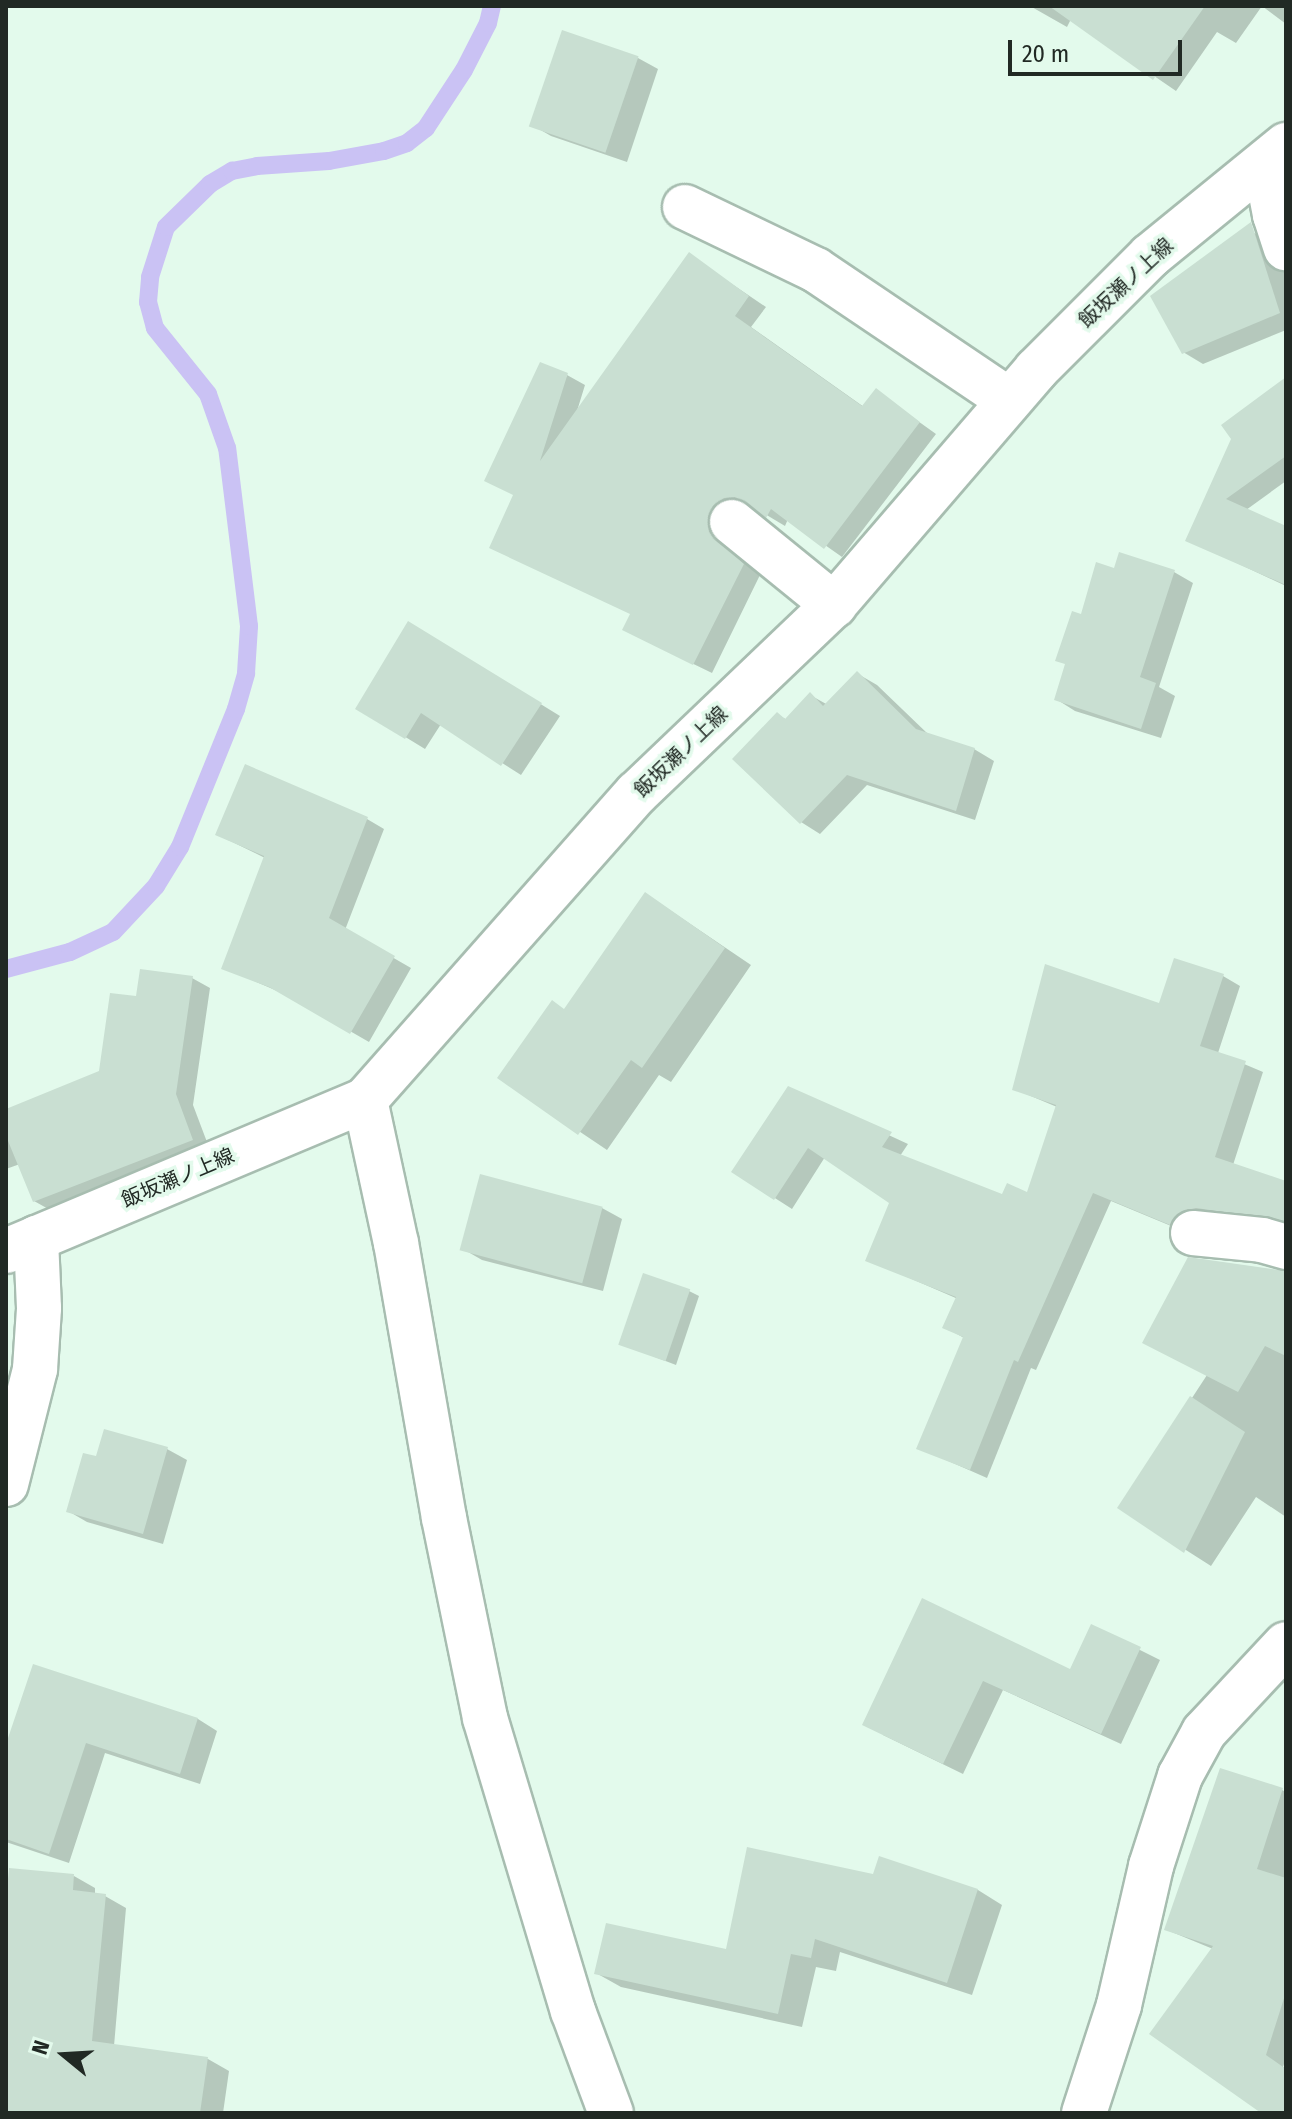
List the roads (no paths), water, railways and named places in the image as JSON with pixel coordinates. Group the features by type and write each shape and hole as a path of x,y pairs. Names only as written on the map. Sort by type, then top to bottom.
{"street":[{"path":"1276,154 1275,215 1286,248"},
{"name":"飯坂瀬ノ上線","path":"21,1244 365,1100 637,793 834,605 1009,400 1150,256 1276,154"},
{"path":"685,207 816,270 1009,400"},
{"path":"732,522 834,605"},
{"path":"365,1100 396,1243 444,1518 485,1718 573,2011 611,2113"},
{"path":"1193,1233 1262,1240 1286,1247"},
{"path":"6,1484 35,1369 39,1308 21,1244"},
{"path":"1084,2113 1119,2005 1151,1866 1180,1776 1204,1732 1286,1644"}],"waterway":[{"path":"6,969 70,952 113,932 156,886 180,847 236,709 246,673 249,626 227,448 208,394 155,328 148,302 150,277 166,227 210,184 232,171 257,166 329,161 384,151 407,143 426,128 464,70 488,23 492,6"}]}
